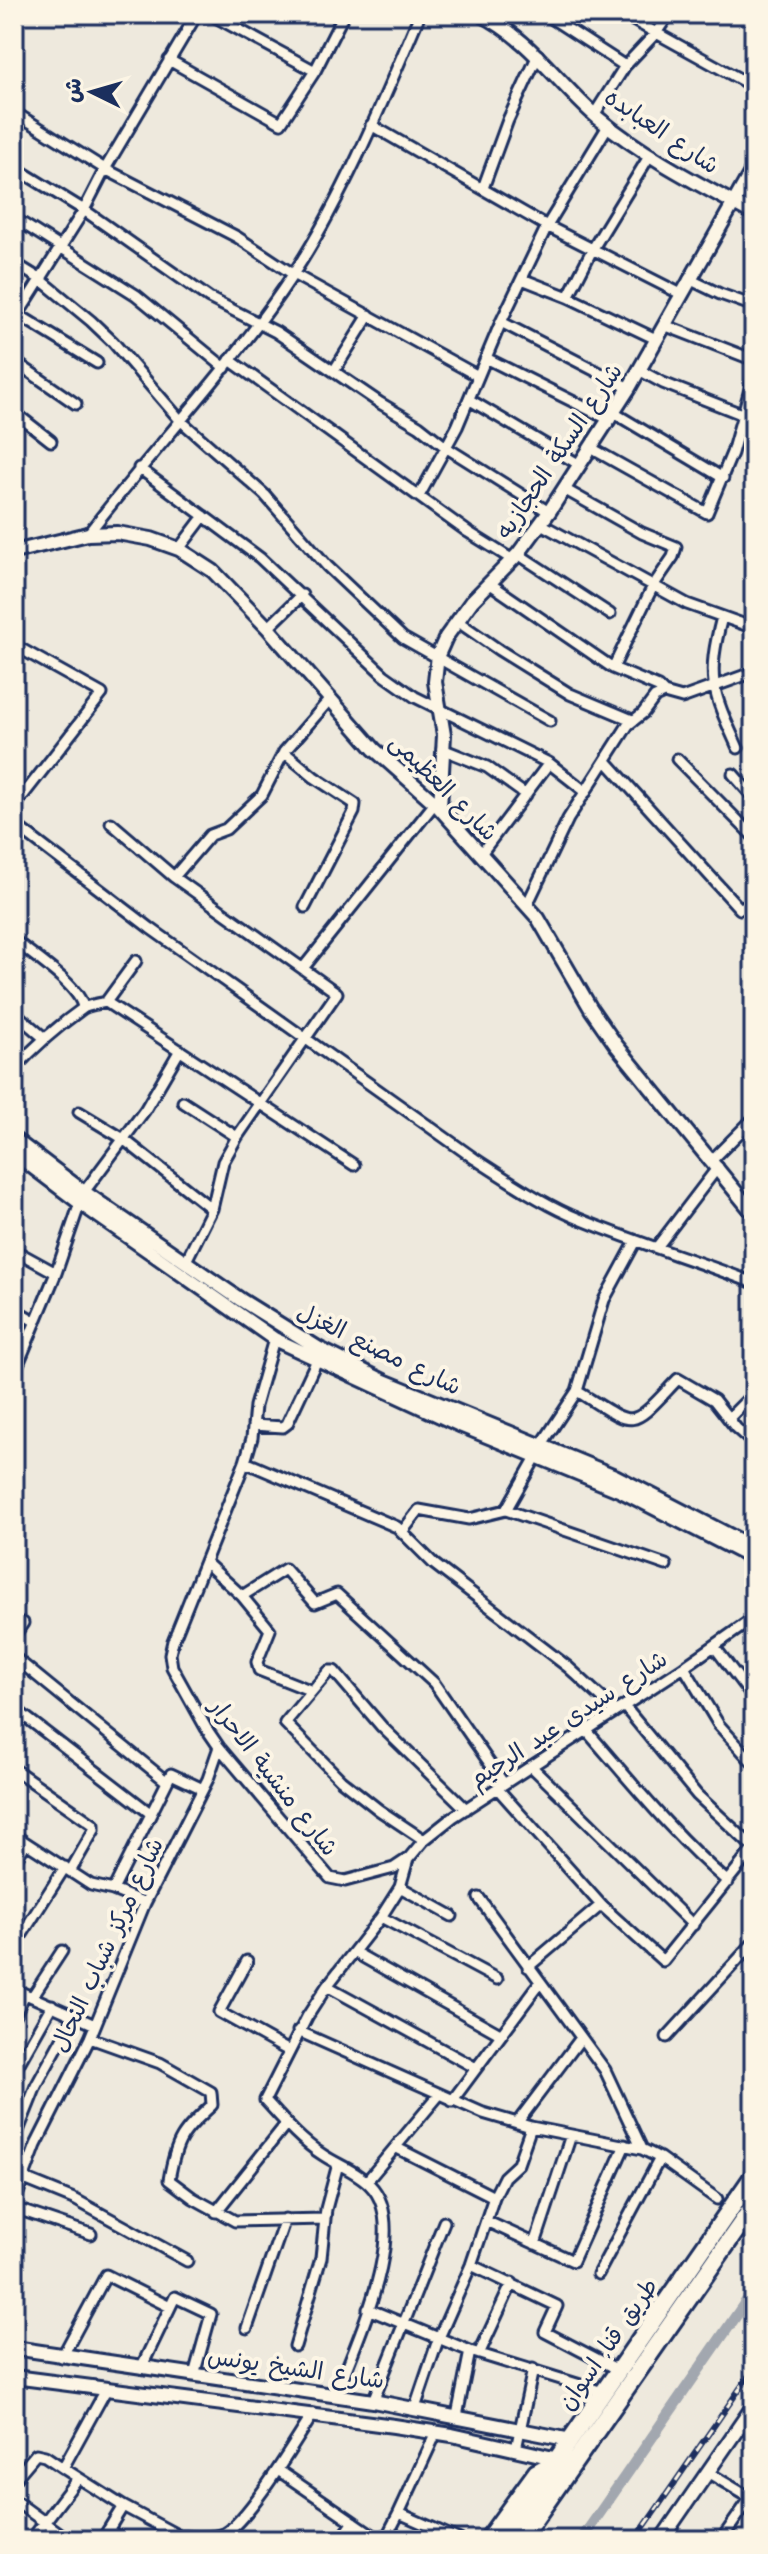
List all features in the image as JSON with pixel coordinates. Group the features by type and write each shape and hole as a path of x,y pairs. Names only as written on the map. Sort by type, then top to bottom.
{"highway":[{"name":"طريق قنا, اسوان","path":"650,2340 754,2175"},
{"name":"طريق قنا, اسوان","path":"520,2540 628,2371 754,2205"},
{"name":"طريق قنا, اسوان","path":"501,2540 603,2392 628,2371"}],"street":[{"path":"97,363 15,316 84,210 197,14"},
{"path":"210,14 315,71"},
{"path":"88,534 227,364 293,274 371,125 420,14"},
{"name":"شارع العبابده","path":"480,14 503,27 538,55 608,126 650,155 754,214"},
{"path":"503,27 509,14"},
{"path":"545,14 625,66"},
{"path":"622,14 754,87"},
{"path":"594,115 625,66 669,14"},
{"path":"169,60 281,123 315,71 341,15"},
{"path":"483,188 508,120 538,55"},
{"path":"14,112 105,169 237,237 293,274 478,376"},
{"path":"371,125 547,226 681,294"},
{"path":"419,496 470,400 501,322 547,226 608,126"},
{"path":"568,297 592,250 650,155"},
{"path":"14,167 84,210 209,298 259,323 549,512"},
{"name":"شارع السكة الحجازيه","path":"438,806 444,735 435,682 438,655 446,637 489,583 516,557 580,465 629,388 754,167"},
{"path":"14,218 136,295 227,364 468,532 610,614"},
{"path":"14,263 40,279 113,342 180,420 265,495 327,566 381,619 415,646 438,655 550,721"},
{"path":"522,279 656,339"},
{"path":"689,279 754,306"},
{"path":"334,371 369,315"},
{"path":"501,322 629,388"},
{"path":"664,325 754,360"},
{"path":"486,358 612,416 723,478"},
{"path":"14,361 76,404"},
{"path":"639,370 663,383 749,417"},
{"path":"591,448 707,513 749,417 754,375"},
{"path":"470,400 580,465"},
{"path":"14,412 51,441"},
{"path":"139,468 260,558 384,675 415,697 549,763 586,792"},
{"path":"564,489 642,533 676,547 613,668"},
{"path":"179,549 204,516"},
{"path":"541,524 687,604 754,628"},
{"name":"شارع العظيمى","path":"14,552 88,534 117,533 151,539 179,549 213,571 268,628 374,749 438,806 538,918 591,1009 616,1045 754,1214"},
{"path":"489,583 613,668 678,699 754,672"},
{"path":"268,628 302,595"},
{"path":"722,617 713,654 714,685 719,706 738,748"},
{"path":"457,621 570,694 632,720"},
{"path":"14,645 102,694 14,807"},
{"path":"527,905 561,830 632,720 643,713 655,697 664,693"},
{"path":"174,877 210,835 226,829 262,795 284,752 331,698"},
{"path":"442,749 487,767 526,795"},
{"path":"284,752 314,777 355,804 354,812 305,907"},
{"path":"677,759 754,837"},
{"path":"607,762 740,909 754,900"},
{"path":"480,855 549,763"},
{"path":"733,774 754,798"},
{"path":"304,967 438,806"},
{"path":"111,823 174,877 337,993 237,1137 223,1162 212,1209 186,1261"},
{"path":"14,824 150,928 520,1188 567,1214 754,1283"},
{"path":"14,940 52,970 81,999 83,1007"},
{"path":"14,1069 43,1037 65,1025 83,1007 106,1002 136,961"},
{"path":"106,1002 354,1165"},
{"path":"14,1012 43,1037"},
{"path":"15,1368 56,1273 82,1198 122,1138 145,1110 180,1050"},
{"path":"183,1102 237,1137"},
{"path":"79,1112 122,1138 212,1209"},
{"path":"657,1247 715,1164 754,1118"},
{"name":"شارع مصنع الغزل","path":"14,1139 82,1198 274,1339 538,1452 642,1489 754,1548"},
{"name":"شارع مصنع الغزل","path":"14,1153 186,1261 281,1326 352,1366 621,1491 754,1559"},
{"path":"506,1510 577,1391 604,1300 636,1241"},
{"path":"14,1250 56,1273"},
{"path":"14,1309 36,1322"},
{"path":"281,1326 274,1339 255,1406 245,1462 205,1562 242,1596 271,1632 257,1667 312,1691"},
{"path":"253,1425 283,1427 287,1424 317,1360"},
{"path":"577,1391 630,1421 642,1417 678,1379 714,1400 754,1444"},
{"path":"729,1418 754,1393"},
{"path":"242,1596 285,1569 315,1603 337,1594 434,1683 501,1786 601,1905 663,1961 754,1848 697,1795 620,1709 434,1564 402,1532 369,1513 245,1462"},
{"path":"402,1532 417,1511 469,1519 506,1510 666,1565"},
{"name":"شارع منشية الاحرار","path":"205,1562 170,1654 172,1667 193,1708 219,1747 330,1878 345,1881 362,1879 394,1868 409,1858"},
{"name":"شارع سيدى عبد الرحيم","path":"409,1858 424,1840 466,1809 754,1618"},
{"path":"14,1636 23,1623"},
{"path":"714,1646 754,1699"},
{"path":"14,1657 166,1781"},
{"path":"684,1667 719,1725 754,1764"},
{"path":"424,1840 341,1780 285,1723 329,1671 334,1671 382,1727 466,1809"},
{"path":"14,1708 150,1813"},
{"path":"586,1730 697,1855 728,1882"},
{"name":"شارع مركز شباب النحال","path":"14,2206 22,2178 51,2111 90,2038 145,1903 203,1789 219,1747"},
{"path":"531,1766 693,1925"},
{"path":"14,1769 94,1825 94,1830 14,1947"},
{"path":"113,1890 171,1774 203,1789"},
{"path":"14,1835 91,1885 145,1903"},
{"path":"14,1862 26,1843"},
{"path":"336,2396 380,2272 385,2237 383,2206 367,2181 320,2154 286,2124 265,2100 298,2031 400,1887 409,1858"},
{"path":"400,1887 452,1916"},
{"path":"479,1898 539,1984 605,2070 642,2149"},
{"path":"528,1967 601,1905"},
{"path":"381,1917 497,1979"},
{"path":"667,2037 753,1943"},
{"path":"14,2016 62,1951"},
{"path":"354,1952 500,2034"},
{"path":"247,1961 219,2012 289,2051"},
{"path":"452,2101 539,1984"},
{"path":"327,1986 476,2068"},
{"path":"14,1989 95,2025"},
{"path":"14,2072 52,2005"},
{"path":"14,2141 36,2086 75,2015"},
{"path":"298,2031 452,2101 531,2127 642,2149 660,2158 717,2199"},
{"path":"90,2038 160,2063 211,2092 212,2105 182,2135 176,2146 169,2180 235,2221 325,2219"},
{"path":"517,2123 581,2038"},
{"path":"367,2181 439,2095"},
{"path":"216,2212 286,2124"},
{"path":"415,2408 494,2197 504,2177 518,2164 531,2127"},
{"path":"535,2244 571,2135"},
{"path":"486,2221 573,2261 625,2145"},
{"path":"397,2148 494,2197"},
{"path":"598,2274 660,2158"},
{"path":"295,2346 321,2258 328,2196 338,2164"},
{"path":"22,2178 76,2200 187,2261"},
{"path":"14,2206 91,2234"},
{"path":"247,2328 285,2219"},
{"path":"373,2401 444,2222"},
{"path":"471,2265 557,2306 546,2328 547,2334 628,2371"},
{"path":"62,2357 106,2275 170,2307"},
{"path":"457,2416 474,2353 512,2283"},
{"path":"141,2368 175,2297 211,2314 194,2375"},
{"path":"368,2309 474,2353 603,2392"},
{"name":"شارع الشيخ يونس","path":"14,2348 373,2401 571,2440"},
{"path":"516,2449 533,2369"},
{"name":"شارع الشيخ يونس","path":"14,2377 313,2414 436,2433 558,2459"},
{"path":"63,2468 107,2388"},
{"path":"661,2540 754,2405"},
{"path":"14,2480 36,2454 178,2538 224,2534 278,2470 313,2414"},
{"path":"278,2470 383,2540 436,2433"},
{"path":"485,2540 535,2471 558,2459"},
{"path":"707,2472 753,2497 721,2540"},
{"path":"31,2540 78,2478"},
{"path":"14,2500 69,2540"},
{"path":"102,2540 123,2506"},
{"path":"399,2513 460,2540"},
{"path":"341,2540 354,2522"},
{"path":"108,2530 124,2540"}],"waterway":[{"path":"581,2540 754,2290"}],"railway":[{"path":"635,2540 754,2368"}]}
